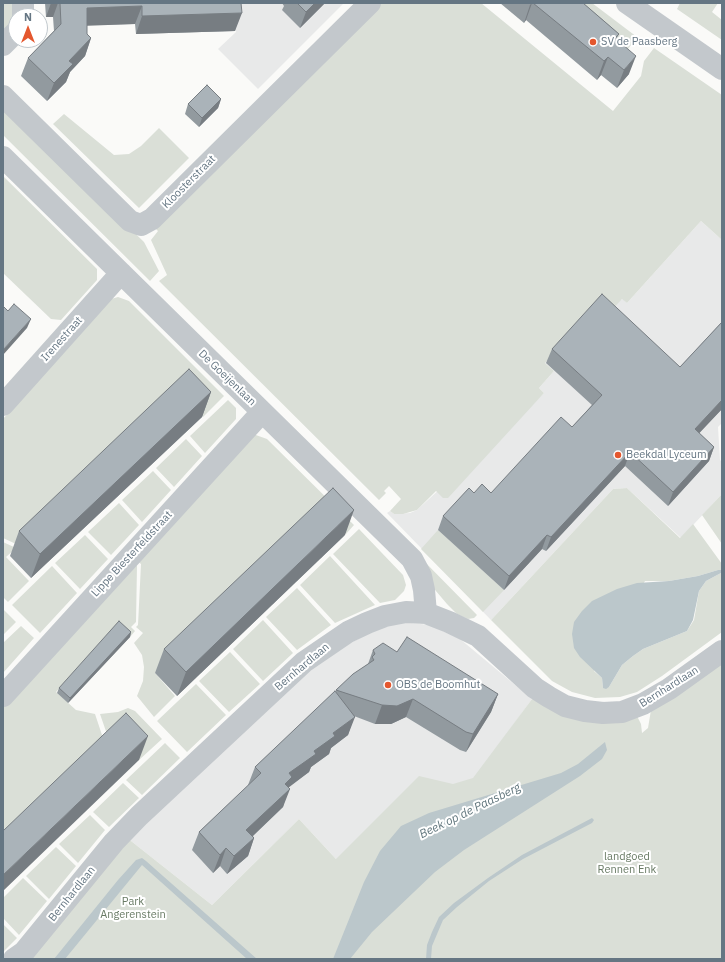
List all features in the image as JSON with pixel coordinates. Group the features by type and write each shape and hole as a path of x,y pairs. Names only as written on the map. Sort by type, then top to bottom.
{"street":[{"name":"Kloosterstraat","path":"3,96 130,221 141,225 152,219 370,3"},
{"path":"627,3 722,69"},
{"name":"De Goeijenlaan","path":"3,157 412,560 421,576 426,613"},
{"name":"Irenestraat","path":"3,405 121,273"},
{"name":"Lippe Biesterfeldstraat","path":"3,696 262,412"},
{"name":"Bernhardlaan","path":"14,959 24,952 117,838 305,661 348,632 373,621 385,616 406,612 426,613 464,628 478,636 540,691 565,706 585,711 603,713 622,712 643,704 669,689 722,652"}],"shaded area":[{"path":"235,3 344,3 258,89 218,49 236,32"},
{"name":"Beekdal Lyceum","path":"701,221 722,240 722,423 718,427 720,460 722,462 722,494 681,538 627,488 613,489 491,620 387,513 390,511 394,514 410,513 417,510 544,393 539,388 554,371 545,363 596,307 623,299 627,303"},
{"path":"392,621 430,625 460,639 532,699 474,779 337,860 299,819 212,905 126,837 311,664"}],"green space":[{"path":"3,3 16,3 16,8 8,8 8,31 3,37"},
{"path":"380,3 481,3 613,111 641,76 644,61 654,48 722,95 722,240 701,221 627,303 622,299 606,316 596,308 545,363 554,371 539,388 544,393 448,498 443,498 436,491 417,510 403,514 394,514 390,511 401,499 389,486 384,491 386,493 379,500 159,281 167,275 151,240 158,231 155,228"},
{"path":"562,3 592,3 637,37 625,53"},
{"path":"680,3 718,3 712,12 722,20 722,40 677,9"},
{"path":"3,105 144,242 159,271 150,281 3,135"},
{"path":"64,114 114,155 129,154 141,146 159,128 189,158 139,208 53,124"},
{"path":"3,176 97,269 97,280 61,320 51,319 3,273"},
{"path":"118,297 129,301 224,396 203,417 178,391 16,544 3,538 3,419 111,299"},
{"path":"228,400 236,408 236,419 205,453 190,436"},
{"path":"253,434 267,439 354,525 346,534 324,512 155,673 175,696 154,717 137,696 143,681 144,667 142,655 134,643 143,633 136,627 138,625 141,564 135,559"},
{"path":"186,439 202,456 174,487 156,468"},
{"path":"153,471 171,490 142,522 122,500"},
{"path":"627,488 680,538 693,524 722,564 722,632 662,676 637,692 620,697 595,698 572,692 552,681 491,620 613,489","holes":["718,570 721,573 706,581 699,591 694,620 687,631 643,649 622,665 609,687 603,688 602,678 594,671 645,581 669,581 698,576"]},
{"path":"722,494 722,544 702,515"},
{"path":"119,503 139,525 111,555 88,532"},
{"path":"359,529 403,575 406,585 404,591 395,600 380,603 333,554"},
{"path":"438,530 504,590 483,612 421,549"},
{"path":"85,535 108,559 80,589 55,563"},
{"path":"3,542 16,548 6,557 29,581 8,602 3,597"},
{"path":"418,555 477,615 474,618 468,619 457,614 447,604 430,584"},
{"path":"330,556 375,605 335,623 300,585"},
{"path":"133,561 137,566 136,622 131,627 135,631 130,637 116,625 56,692 76,710 95,714 105,744 3,840 3,703"},
{"path":"52,566 77,593 40,633 12,605"},
{"path":"297,588 331,625 297,650 266,617"},
{"path":"3,609 16,622 3,635"},
{"path":"263,620 293,653 263,681 233,649"},
{"path":"21,626 34,638 3,673 3,643"},
{"path":"230,652 260,684 229,712 199,681"},
{"path":"722,661 722,959 25,959 126,837 212,905 299,819 336,859 419,776 453,784 473,778 532,699 637,716 641,724 642,733 648,728 651,710"},
{"path":"196,684 226,715 187,752 157,721"},
{"path":"128,708 135,711 162,739 139,760 110,743 100,714 118,712"},
{"path":"165,743 180,758 142,795 126,780"},
{"path":"123,783 139,798 109,827 93,812"},
{"path":"90,815 105,830 78,863 59,844"},
{"path":"56,847 76,866 49,899 26,876"},
{"path":"23,878 47,901 19,935 3,918 3,898"},
{"path":"3,924 17,938 3,952"}],"water":[{"path":"721,570 721,573 706,581 699,591 693,620 687,631 643,649 622,665 609,687 606,689 603,688 602,678 580,657 574,648 572,634 574,622 582,611 592,601 617,589 637,583 669,581 698,576"},
{"name":"Beek op de Paasberg","path":"605,742 607,750 602,759 580,776 464,850 435,872 372,932 350,959 333,959 364,882 380,851 401,826 429,813 561,773 578,764"},
{"path":"592,818 594,820 592,823 523,859 489,881 457,907 443,920 432,946 431,959 426,959 427,945 439,917 454,903 522,855"},
{"path":"142,858 257,959 247,959 142,865 65,959 54,959 118,880 136,860"}],"building":[{"path":"60,3 241,3 242,13 142,16 142,6 87,8 87,34 91,38 69,61 73,64 54,83 28,58 38,48 48,48 48,37 61,24"},
{"path":"297,3 315,3 306,12"},
{"path":"533,3 583,3 619,34 615,38 636,56 624,70 608,57 604,61"},
{"path":"207,85 221,99 202,118 188,104"},
{"name":"Beekdal Lyceum","path":"602,294 680,367 722,322 722,400 695,429 714,447 673,492 630,452 551,537 547,535 509,576 443,516 469,488 474,493 482,484 491,493 561,417 572,427 602,395 552,349"},
{"path":"14,304 31,319 3,350 3,306 8,311"},
{"path":"189,369 211,392 40,554 19,531"},
{"path":"333,488 354,510 186,672 164,649"},
{"path":"119,621 131,632 70,698 59,688"},
{"path":"407,637 498,694 473,734 466,732 413,699 397,706 382,705 336,690 353,674 374,660 372,657 375,654 373,650 383,643 397,652"},
{"path":"335,691 355,717 333,733 335,736 314,751 316,754 289,773 292,777 285,784 290,789 246,830 254,838 234,856 226,848 220,855 199,832 261,773 255,767"},
{"path":"126,713 148,736 3,875 3,831"}],"place":[{"name":"SV de Paasberg","path":"593,42"},
{"name":"Beekdal Lyceum","path":"618,455"},
{"name":"OBS de Boomhut","path":"388,685"}],"park label":[{"name":"landgoed Rennen Enk","path":"627,863"},
{"name":"Park Angerenstein","path":"133,908"}]}
